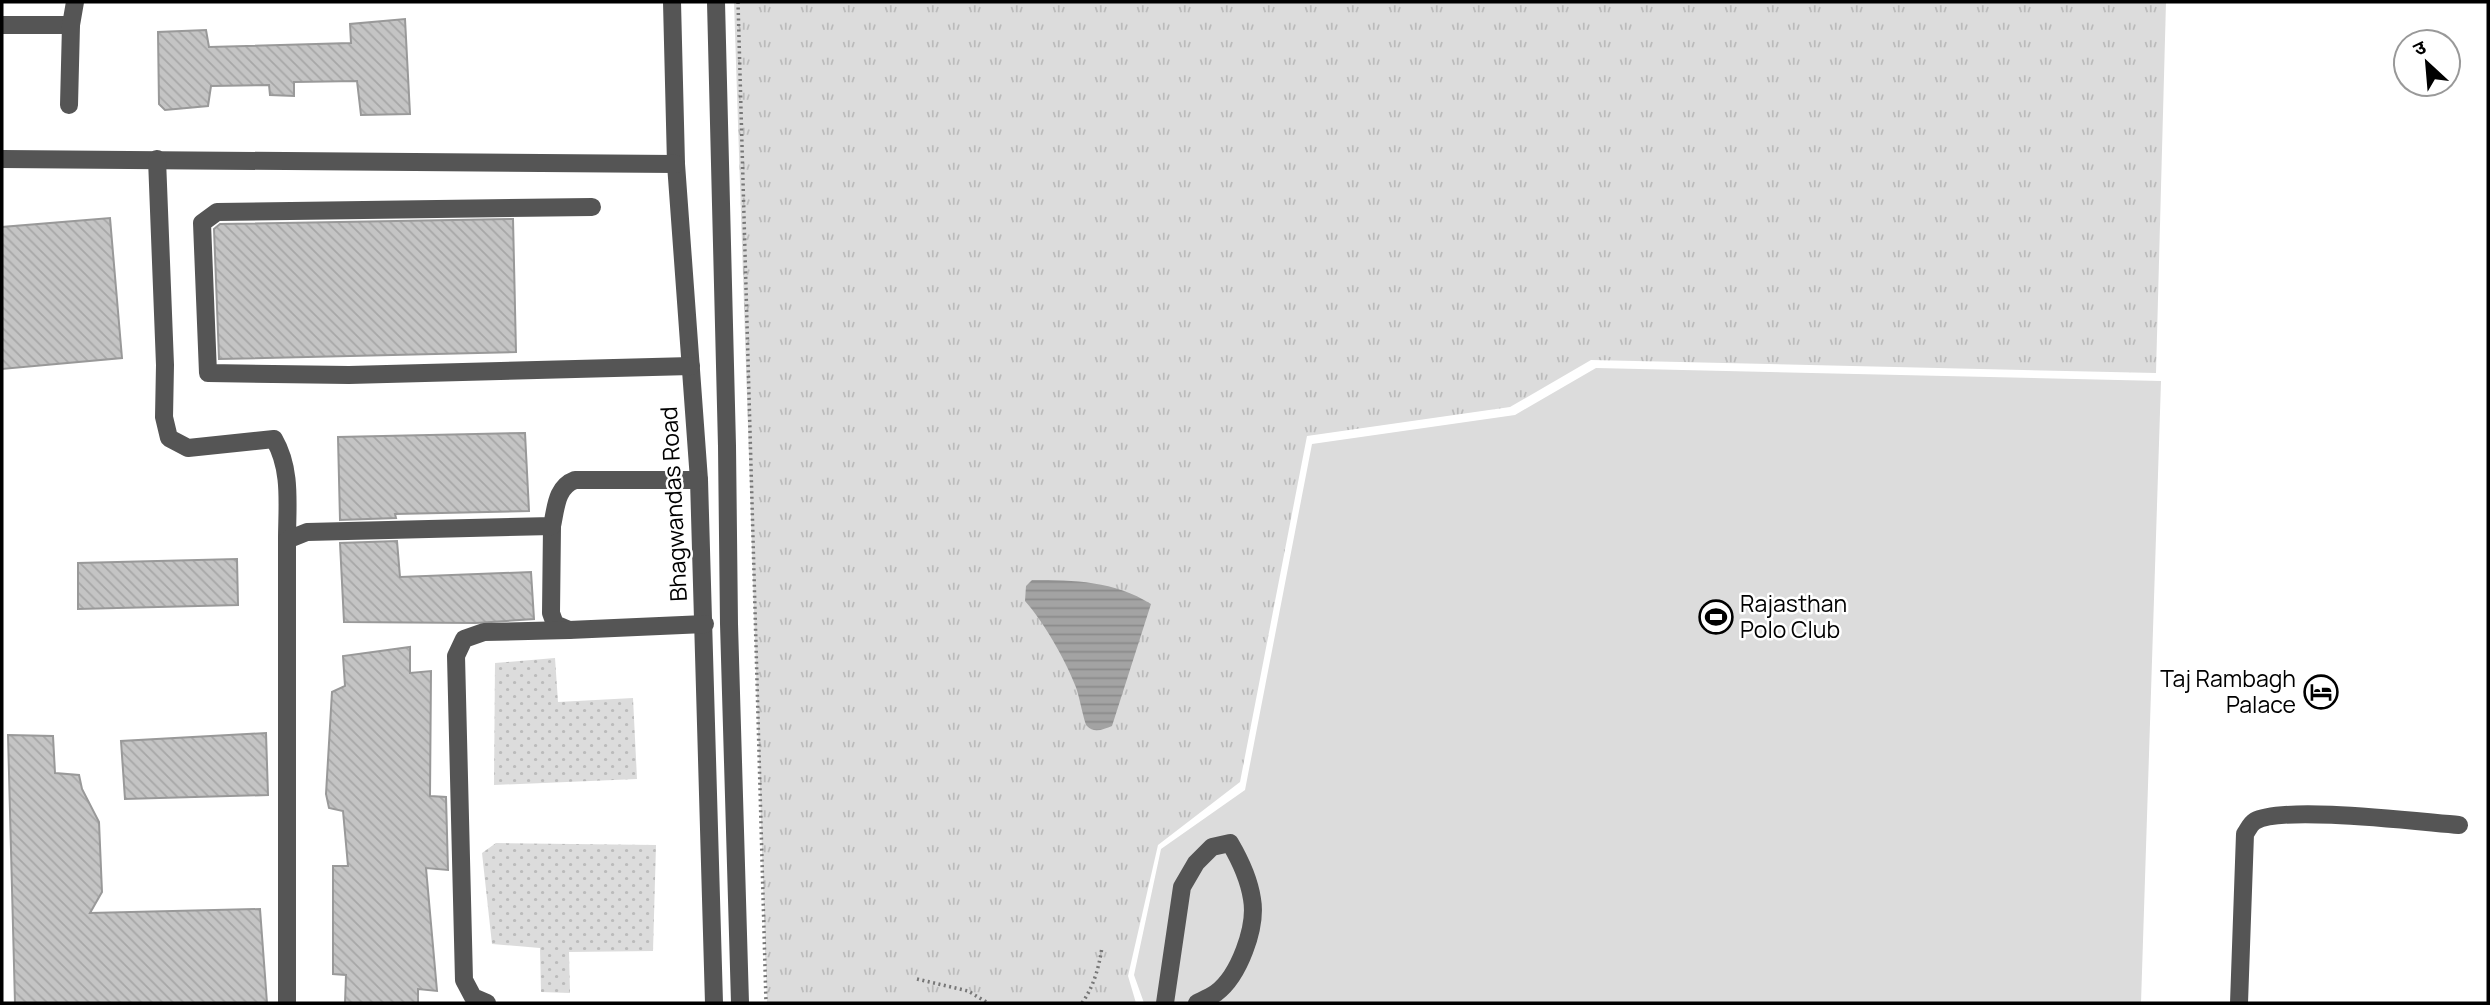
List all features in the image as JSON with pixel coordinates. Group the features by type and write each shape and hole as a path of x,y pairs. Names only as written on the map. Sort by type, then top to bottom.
{"street":[{"path":"69,105 71,26 75,2"},
{"name":"Bhagwandas Road","path":"672,2 676,164 699,480 714,1003"},
{"path":"716,2 740,1003"},
{"path":"2,25 71,26"},
{"path":"2,159 676,164"},
{"path":"157,159 165,365 164,417 169,438 188,448 274,439 283,454 287,475 286,1003"},
{"path":"592,207 217,212 202,223 208,373 349,375 691,366"},
{"path":"569,630 555,624 551,613 552,526 559,494 568,483 699,480"},
{"path":"287,540 307,532 552,526"},
{"path":"487,1003 473,997 464,980 456,656 464,639 484,632 705,624"},
{"path":"2239,1003 2245,834 2253,822 2268,817 2304,814 2459,825"},
{"path":"1165,1003 1182,887 1196,863 1212,847 1230,843 1241,862 1253,900 1251,927 1239,967 1217,993 1196,1003"}],"path":[{"path":"738,2 766,1003"},
{"path":"1082,1003 1089,993 1099,966 1102,947"},
{"path":"917,979 968,991 988,1003"}],"green space":[{"path":"734,2 2166,2 2156,373 1591,360 1510,407 1307,436 1240,782 1158,845 1128,976 1136,1003 767,1003"},
{"name":"Rajasthan Polo Club","path":"1596,368 2161,381 2141,1003 1144,1003 1134,975 1161,849 1245,790 1312,444 1515,415"},
{"path":"555,658 558,702 633,698 637,779 494,785 495,663"},
{"path":"496,843 656,845 653,951 569,952 570,993 541,992 540,948 492,944 482,853"}],"shaded area":[{"path":"1032,580 1094,583 1137,596 1151,604 1112,726 1096,730 1087,726 1077,689 1065,664 1046,630 1025,601 1026,586"}],"building":[{"path":"405,19 410,114 361,115 357,81 294,82 294,96 270,95 269,85 211,86 208,106 165,110 159,104 158,32 206,30 209,47 351,43 350,24"},
{"path":"110,218 122,358 2,369 2,227"},
{"path":"513,219 516,352 219,359 214,229 220,224"},
{"path":"525,433 529,511 395,514 396,518 340,520 338,437"},
{"path":"397,541 400,577 531,572 534,619 476,623 344,622 340,543"},
{"path":"237,559 238,605 78,609 78,563"},
{"path":"410,647 410,673 431,671 430,796 446,797 448,870 426,868 437,991 418,989 418,1003 345,1003 346,975 333,974 333,866 348,866 343,811 329,808 326,794 332,692 345,686 343,656"},
{"path":"266,733 268,795 125,799 121,741"},
{"path":"8,735 53,736 55,773 79,775 82,789 99,822 102,892 90,913 260,909 267,1003 15,1003"}],"place":[{"name":"Rajasthan Polo Club","path":"1716,617"},
{"name":"Taj Rambagh Palace","path":"2321,692"}]}
